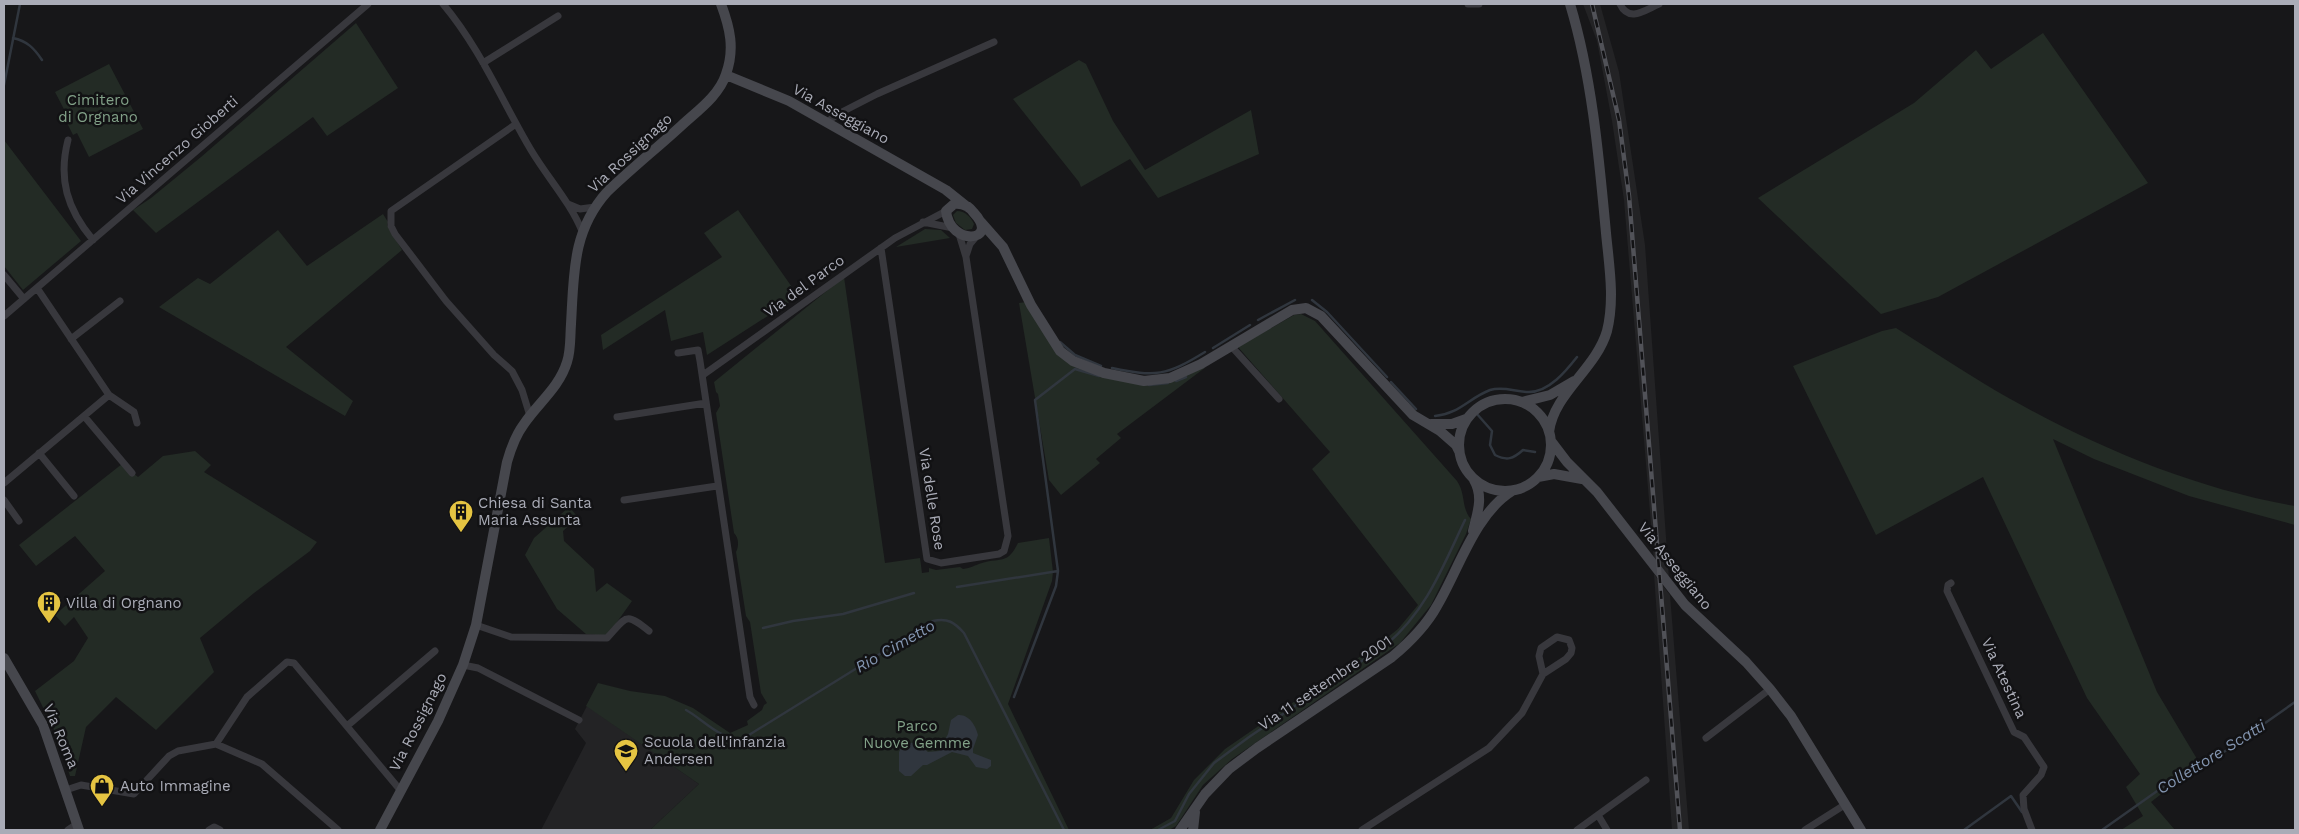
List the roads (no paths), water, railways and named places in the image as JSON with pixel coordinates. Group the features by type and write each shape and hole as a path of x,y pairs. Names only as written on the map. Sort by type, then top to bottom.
{"street":[{"name":"Via Vincenzo Gioberti","path":"4,316 368,4"},
{"path":"443,4 464,30 516,124 568,204 582,231"},
{"name":"Via Rossignago","path":"380,830 454,687 463,665 476,625 507,462 515,438 530,416 560,380 568,359 576,254 582,231 595,207 616,184 701,108 720,87 726,75 731,39 721,4"},
{"path":"1468,4 1479,4"},
{"path":"1472,478 1486,487 1512,491 1526,486 1538,477 1547,464 1550,423 1592,362 1602,344 1609,318 1611,293 1599,164 1586,77 1570,4"},
{"path":"1620,4 1628,14 1632,15 1659,4"},
{"path":"483,63 558,16"},
{"path":"827,122 838,114 877,94 994,42"},
{"name":"Via Asseggiano","path":"726,75 771,92 827,122 946,190 966,206 1003,247 1031,305 1060,351 1073,361 1104,373 1144,381 1164,379 1177,376 1292,310 1306,308 1315,311 1321,316 1413,416 1440,431 1456,445 1463,465 1472,478"},
{"path":"516,124 391,211 391,226 429,279 488,348 512,371 522,390 530,416"},
{"path":"68,140 63,178 68,199 93,240"},
{"path":"938,186 944,195 947,217 956,231"},
{"path":"568,204 580,208 595,207"},
{"path":"947,209 959,204 966,206"},
{"name":"Via del Parco","path":"703,376 881,248 947,209"},
{"path":"923,222 956,231"},
{"path":"966,257 970,244 982,230 981,222"},
{"name":"Via Asseggiano","path":"956,231 994,243 1017,276"},
{"name":"Via delle Rose","path":"881,248 925,551 928,559 941,563 999,554 1004,551 1008,536 966,257 956,231"},
{"path":"4,275 24,299"},
{"path":"37,288 109,395 134,412 137,423"},
{"path":"71,339 120,302"},
{"path":"1231,346 1279,399"},
{"path":"678,352 698,350 750,697 754,705"},
{"path":"1459,451 1460,432 1466,419 1474,410 1485,403 1497,399 1510,399 1522,402 1550,395 1580,378"},
{"path":"4,483 109,395"},
{"name":"Via Asseggiano","path":"1522,402 1539,414 1550,436 1582,479 1597,492 1685,605 1746,662 1770,689 1788,713 1861,830"},
{"path":"617,417 706,403"},
{"path":"84,416 132,473"},
{"path":"1425,423 1452,424 1466,419"},
{"path":"39,453 74,496"},
{"path":"1538,477 1554,474 1582,479"},
{"name":"Via 11 settembre 2001","path":"1471,539 1479,507 1478,487 1472,478"},
{"path":"624,500 718,486"},
{"name":"Via 11 settembre 2001","path":"1180,830 1205,794 1229,769 1392,657 1405,646 1437,607 1471,539 1493,507 1512,491"},
{"path":"4,500 19,521"},
{"name":"Via Atestina","path":"1951,583 1948,585 1947,591 2014,732 2024,737 2044,767 2041,775 2023,795 2024,809 2032,830"},
{"path":"476,625 511,636 607,638 629,617 649,631"},
{"path":"1362,830 1489,748 1522,713 1543,674 1570,656 1572,648 1565,638 1554,638 1541,648 1539,656 1543,674"},
{"path":"347,726 435,651"},
{"name":"Via Roma","path":"4,658 42,725 66,790 75,828"},
{"path":"216,744 247,697 287,662 294,663 401,791"},
{"path":"463,665 478,668 579,720"},
{"path":"1706,738 1770,689"},
{"path":"66,790 81,785 134,794 169,756 178,751 216,744 262,764 338,830"},
{"path":"1577,830 1646,780"},
{"path":"1805,830 1846,804"},
{"name":"Via 11 settembre 2001","path":"1193,830 1195,811"},
{"path":"1598,815 1607,830"},
{"path":"209,830 214,827 220,830"}],"waterway":[{"path":"4,85 20,4"},
{"name":"Rio Cimetto","path":"13,38 30,46 42,60"},
{"path":"1258,320 1295,300"},
{"path":"1312,300 1327,312 1387,377"},
{"path":"1213,348 1250,325"},
{"path":"1060,342 1075,355 1101,366"},
{"path":"1112,368 1140,373 1160,372 1180,366 1205,352"},
{"path":"1435,416 1451,412 1490,390 1536,391 1550,385 1577,357"},
{"path":"1014,697 1056,586 1058,571 1035,400 1075,369 1099,376"},
{"path":"1176,381 1186,377"},
{"path":"1391,382 1416,409"},
{"path":"1149,385 1168,383"},
{"path":"1477,414 1492,431 1490,445 1495,455 1506,458 1513,457 1523,450 1535,452"},
{"path":"1158,830 1175,821 1189,794 1214,763 1249,737 1387,644 1401,631 1413,617 1433,586 1465,520"},
{"path":"957,587 1058,571"},
{"path":"763,628 793,621 843,614 914,593"},
{"name":"Rio Cimetto","path":"686,710 721,734 736,739 744,738 933,621 947,621 957,626 964,633 1064,830"},
{"name":"Collettore Scatti","path":"2102,830 2194,765 2211,761 2295,702"},
{"name":"Collettore Scatti","path":"1964,830 2011,796 2022,812"}],"railway":[{"path":"1592,4 1619,120 1629,196 1680,830"}],"place":[{"name":"Chiesa di Santa Maria Assunta","path":"461,533"},
{"name":"Villa di Orgnano","path":"49,624"},
{"name":"Scuola dell'infanzia Andersen","path":"626,772"},
{"name":"Auto Immagine","path":"102,807"}],"park label":[{"name":"Cimitero di Orgnano","path":"98,108"},
{"name":"Parco Nuove Gemme","path":"917,734"}]}
